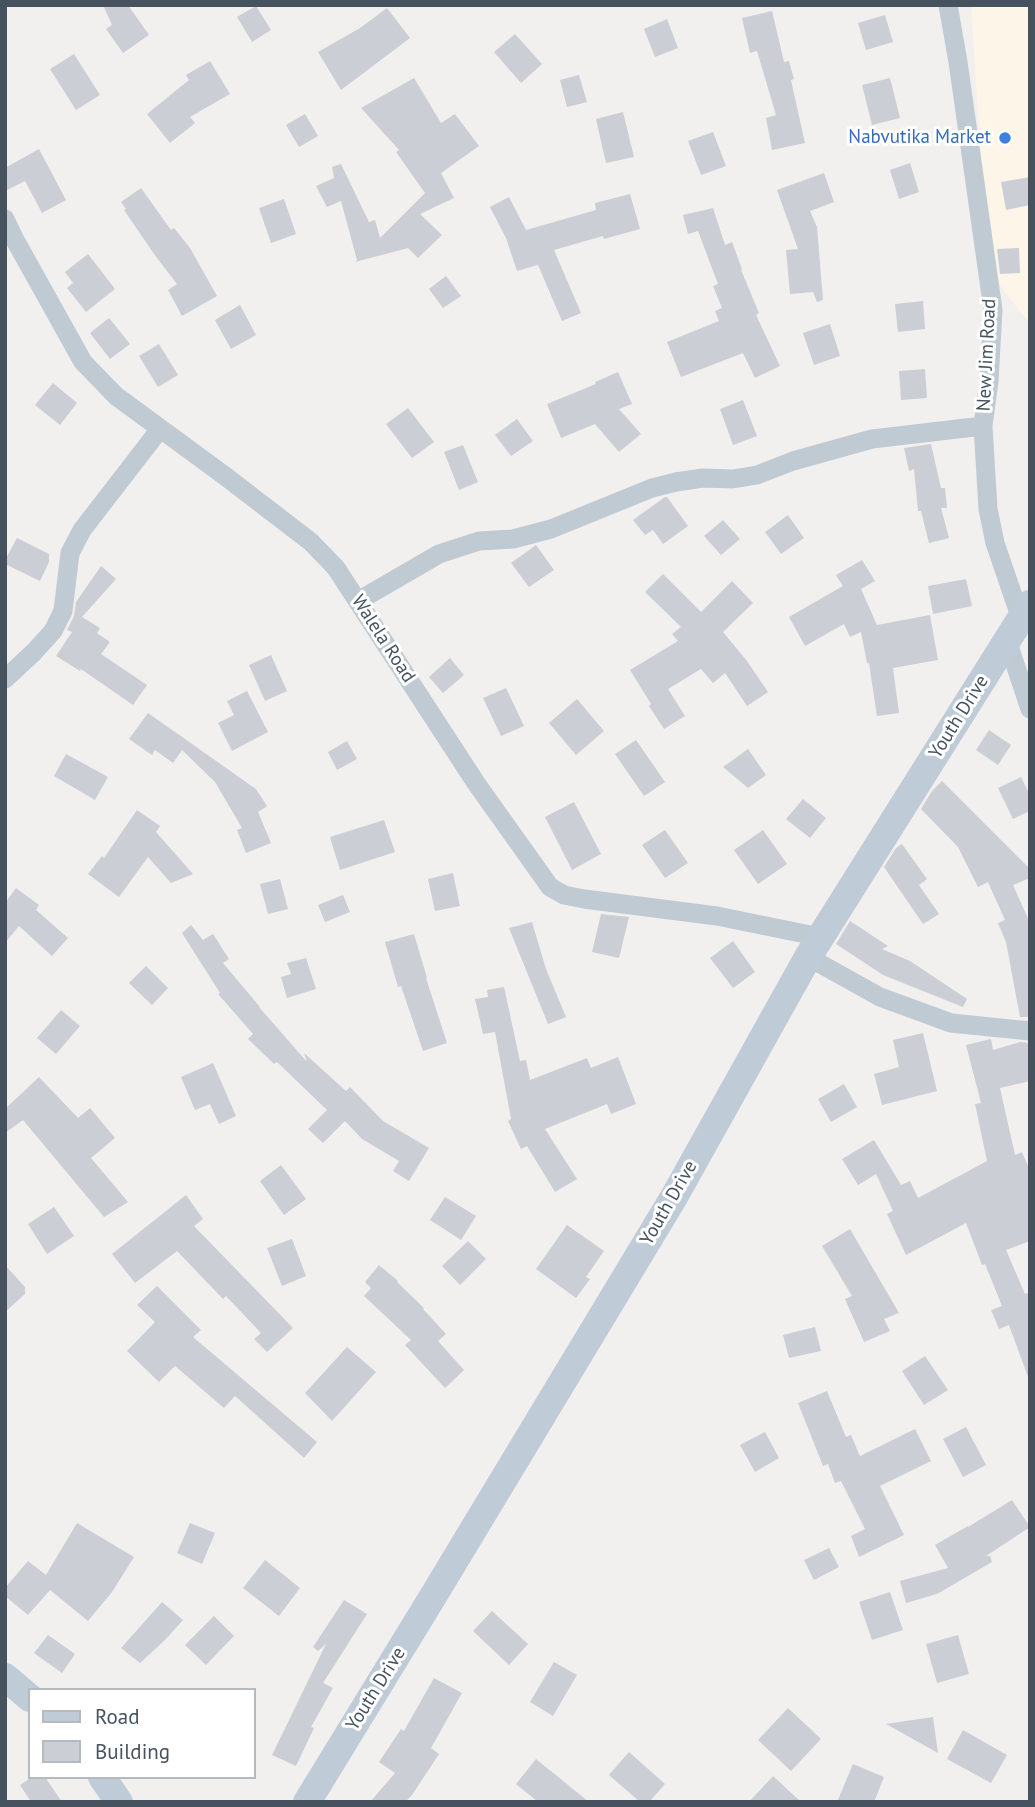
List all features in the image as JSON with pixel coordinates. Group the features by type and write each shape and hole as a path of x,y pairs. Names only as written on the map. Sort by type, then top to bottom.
{"street":[{"name":"New Jim Road","path":"948,5 993,310 989,381 983,426 988,509 995,543 1019,621 1030,709"},
{"name":"Walela Road","path":"5,219 83,362 116,396 311,542 336,568 476,783 550,887 564,895 584,899 717,915 814,947 880,997 951,1023 1030,1031"},
{"path":"358,601 439,554 479,541 513,538 551,529 652,488 703,478 733,479 757,475 793,461 872,439 983,426"},
{"path":"5,679 53,631 63,611 70,553 82,530 160,429"},
{"name":"Youth Drive","path":"307,1802 674,1197 814,947 1019,621"},
{"path":"5,1677 28,1696"},
{"path":"103,1779 119,1802"}],"shaded area":[{"name":"Nabvutika Market","path":"971,5 1030,5 1030,324 988,270"}],"building":[{"path":"103,5 128,5 149,35 123,53 106,29 112,25"},
{"path":"256,6 271,30 252,42 237,17"},
{"path":"387,8 410,38 341,90 318,52 360,28"},
{"path":"772,11 784,62 789,61 794,79 791,80 805,143 772,150 766,118 776,115 757,51 750,53 742,18"},
{"path":"885,15 893,42 866,50 858,23"},
{"path":"667,19 678,48 655,57 644,29"},
{"path":"515,34 542,64 521,83 494,52"},
{"path":"74,54 100,95 76,110 50,69"},
{"path":"210,61 230,94 190,117 195,123 170,143 147,114 189,80 186,75"},
{"path":"579,75 587,102 567,107 560,80"},
{"path":"414,78 441,123 455,114 479,146 441,173 454,198 420,214 442,235 418,258 408,248 355,262 357,260 341,201 327,207 316,186 334,178 332,167 341,164 369,222 375,220 380,238 425,193 396,152 399,150 361,108"},
{"path":"890,78 900,118 872,125 862,85"},
{"path":"623,112 634,157 606,163 596,119"},
{"path":"305,114 318,136 299,147 286,125"},
{"path":"713,132 726,166 701,175 688,141"},
{"path":"39,149 66,200 42,213 25,181 5,191 5,168"},
{"path":"910,163 919,192 899,199 890,170"},
{"path":"824,173 834,202 810,211 817,227 823,300 817,302 813,292 790,294 786,250 798,249 777,190"},
{"path":"1030,177 1030,205 1006,210 1001,182"},
{"path":"141,188 171,230 174,228 190,248 217,296 182,316 168,290 177,284 121,202"},
{"path":"630,194 640,229 554,250 581,313 562,321 538,265 517,271 506,238 490,207 509,197 526,230 596,210 595,203"},
{"path":"284,199 296,234 271,243 259,208"},
{"path":"713,208 725,245 732,242 759,313 756,315 780,366 755,378 743,353 681,377 667,342 719,321 715,311 722,308 713,286 718,284 698,231 688,234 683,215"},
{"path":"1019,248 1020,273 1000,274 997,249"},
{"path":"88,254 115,289 86,312 67,288 73,283 65,272"},
{"path":"446,276 461,296 443,308 429,289"},
{"path":"923,301 925,329 898,332 895,304"},
{"path":"240,305 256,335 231,349 215,320"},
{"path":"109,318 130,344 110,359 90,333"},
{"path":"830,324 840,356 814,365 803,333"},
{"path":"159,344 178,375 158,387 139,356"},
{"path":"925,369 927,398 901,400 899,371"},
{"path":"618,372 632,404 619,409 641,434 619,452 595,424 561,438 547,404"},
{"path":"53,383 77,403 60,425 35,405"},
{"path":"743,400 757,436 733,445 720,409"},
{"path":"408,408 434,442 412,458 386,424"},
{"path":"517,419 533,441 511,456 495,435"},
{"path":"931,444 941,488 945,488 947,508 941,508 949,538 929,543 921,511 918,511 914,469 909,471 904,448"},
{"path":"463,445 478,482 459,490 444,452"},
{"path":"665,497 688,526 663,544 653,530 645,535 633,520"},
{"path":"788,515 804,538 781,554 765,532"},
{"path":"723,520 740,539 721,555 704,536"},
{"path":"17,538 49,554 49,562 40,581 5,564"},
{"path":"536,545 554,570 529,587 511,563"},
{"path":"862,560 875,581 861,589 877,625 930,615 938,660 893,668 899,713 877,716 861,632 850,637 844,624 805,646 789,617 843,586 836,575"},
{"path":"101,566 116,579 82,617 100,628 97,633 110,642 101,654 147,685 133,705 81,669 80,671 56,656 72,632 67,630 74,616 76,602"},
{"path":"663,574 701,612 732,581 753,603 723,632 768,692 747,706 725,673 713,683 701,669 668,689 685,716 664,729 630,670 678,641 672,634 681,627 645,592"},
{"path":"966,579 972,606 933,614 928,586"},
{"path":"271,655 287,691 265,701 249,665"},
{"path":"450,658 464,675 443,693 429,677"},
{"path":"506,688 524,726 501,736 483,698"},
{"path":"247,691 268,732 232,751 218,723 234,715 227,701"},
{"path":"577,699 604,731 576,755 549,723"},
{"path":"148,713 256,789 267,806 258,812 271,843 246,853 237,830 242,828 215,782 182,750 173,763 155,750 152,755 129,739"},
{"path":"989,730 1011,745 998,765 976,750"},
{"path":"636,740 665,782 644,796 615,754"},
{"path":"347,741 357,759 337,770 328,752"},
{"path":"748,749 766,775 748,788 723,767"},
{"path":"66,754 108,777 95,800 54,776"},
{"path":"1021,777 1030,795 1030,811 1013,819 998,788"},
{"path":"942,781 1030,869 1030,878 1013,885 1030,923 1030,1017 1020,1017 1006,942 998,923 1005,920 988,882 978,887 958,847 921,809"},
{"path":"803,799 826,818 810,838 786,819"},
{"path":"574,802 601,854 572,870 545,817"},
{"path":"137,810 160,826 156,832 193,874 171,883 148,857 119,897 88,874 102,856 104,858"},
{"path":"384,820 395,852 340,870 330,837"},
{"path":"665,830 688,863 665,878 642,845"},
{"path":"763,830 787,864 758,884 734,850"},
{"path":"902,844 927,879 919,885 939,914 923,924 884,867 896,848"},
{"path":"453,873 460,906 435,911 428,879"},
{"path":"280,879 288,909 268,914 260,884"},
{"path":"16,888 39,905 36,910 68,938 52,956 19,926 5,943 5,903"},
{"path":"343,895 350,912 325,922 318,905"},
{"path":"601,914 629,917 619,958 592,952"},
{"path":"850,921 888,946 882,949 910,961 967,999 963,1007 883,975 836,944"},
{"path":"532,922 546,969 566,1017 548,1024 509,928"},
{"path":"191,925 203,940 213,934 229,959 223,963 307,1062 304,1053 346,1091 350,1087 383,1121 429,1148 409,1181 393,1171 399,1161 362,1139 345,1121 323,1143 308,1129 327,1110 277,1062 274,1064 248,1039 253,1034 218,994 220,993 182,933"},
{"path":"414,934 447,1043 423,1051 401,986 398,987 385,942"},
{"path":"733,941 755,972 733,988 710,958"},
{"path":"306,958 316,989 287,998 281,977 291,974 287,963"},
{"path":"146,966 168,988 152,1005 129,983"},
{"path":"504,987 520,1061 526,1060 530,1080 587,1058 591,1068 618,1057 636,1104 611,1114 607,1104 545,1129 577,1179 555,1192 527,1146 521,1149 508,1121 511,1119 495,1032 483,1034 475,999 488,997 487,990"},
{"path":"61,1010 80,1026 56,1054 37,1038"},
{"path":"923,1033 937,1091 882,1105 874,1074 899,1067 893,1040"},
{"path":"991,1039 993,1050 1020,1042 1030,1043 1030,1081 1000,1088 1015,1155 1022,1152 1030,1171 1030,1241 1006,1250 1025,1294 1030,1292 1028,1377 1009,1325 999,1329 991,1310 1002,1306 966,1223 906,1255 887,1214 893,1211 876,1174 858,1185 842,1159 874,1140 901,1185 910,1181 918,1198 987,1161 975,1104 981,1103 966,1045"},
{"path":"213,1063 236,1116 219,1124 210,1104 195,1110 181,1077"},
{"path":"39,1077 78,1118 90,1108 115,1138 91,1158 128,1202 104,1217 23,1120 5,1133 5,1109"},
{"path":"844,1084 857,1107 831,1122 818,1099"},
{"path":"281,1165 306,1199 284,1215 260,1181"},
{"path":"186,1195 203,1219 194,1226 293,1328 267,1352 254,1339 261,1333 226,1296 223,1299 177,1251 135,1283 112,1254"},
{"path":"445,1197 476,1216 461,1240 430,1220"},
{"path":"54,1207 74,1236 47,1254 28,1224"},
{"path":"567,1225 604,1251 586,1277 590,1279 576,1298 536,1269"},
{"path":"850,1229 899,1313 884,1319 890,1331 864,1342 845,1299 852,1296 822,1246"},
{"path":"292,1239 306,1276 282,1286 267,1248"},
{"path":"468,1241 486,1259 460,1285 442,1266"},
{"path":"5,1265 25,1287 25,1294 5,1312"},
{"path":"379,1265 398,1281 446,1334 438,1341 464,1370 445,1388 405,1345 411,1340 364,1296 371,1288 365,1282"},
{"path":"157,1286 201,1330 193,1337 317,1442 304,1458 235,1396 224,1408 175,1366 159,1382 127,1351 155,1322 137,1305"},
{"path":"815,1327 821,1351 789,1358 783,1335"},
{"path":"347,1347 376,1372 332,1421 305,1393"},
{"path":"925,1356 948,1390 924,1405 902,1371"},
{"path":"827,1391 846,1437 851,1435 860,1456 915,1429 931,1461 880,1486 904,1535 859,1557 851,1536 865,1529 841,1481 835,1483 828,1464 823,1466 798,1403"},
{"path":"966,1427 986,1465 963,1477 943,1439"},
{"path":"765,1432 779,1458 755,1472 740,1445"},
{"path":"1012,1500 1030,1527 986,1556 990,1556 992,1562 937,1594 906,1603 900,1581 948,1568 935,1545"},
{"path":"77,1523 134,1557 112,1592 88,1621 50,1590 28,1615 5,1596 5,1588 28,1561 46,1575"},
{"path":"190,1523 215,1533 202,1564 177,1553"},
{"path":"829,1548 839,1567 814,1580 804,1560"},
{"path":"265,1560 300,1588 279,1616 243,1588"},
{"path":"890,1592 903,1630 872,1640 859,1602"},
{"path":"344,1600 367,1614 323,1683 333,1688 311,1727 314,1728 296,1766 272,1755 326,1644 318,1651 313,1647"},
{"path":"162,1602 183,1620 140,1663 121,1648"},
{"path":"492,1611 528,1644 509,1665 473,1631"},
{"path":"214,1616 234,1636 206,1665 185,1645"},
{"path":"48,1635 75,1654 62,1673 34,1653"},
{"path":"958,1635 969,1674 937,1683 926,1644"},
{"path":"554,1662 577,1675 553,1716 530,1702"},
{"path":"434,1678 462,1693 431,1748 439,1754 405,1802 370,1802 395,1773 379,1762 401,1729 404,1731"},
{"path":"788,1708 821,1739 791,1771 758,1740"},
{"path":"933,1717 938,1753 886,1724"},
{"path":"963,1730 1007,1755 991,1783 947,1759"},
{"path":"629,1752 665,1784 649,1802 640,1802 609,1775"},
{"path":"536,1759 589,1802 538,1802 516,1784"},
{"path":"853,1764 884,1777 874,1802 837,1802"},
{"path":"773,1776 801,1802 749,1802"},
{"path":"29,1779 46,1779 62,1802 31,1802 20,1785"}],"place":[{"name":"Nabvutika Market","path":"1005,138"}]}
